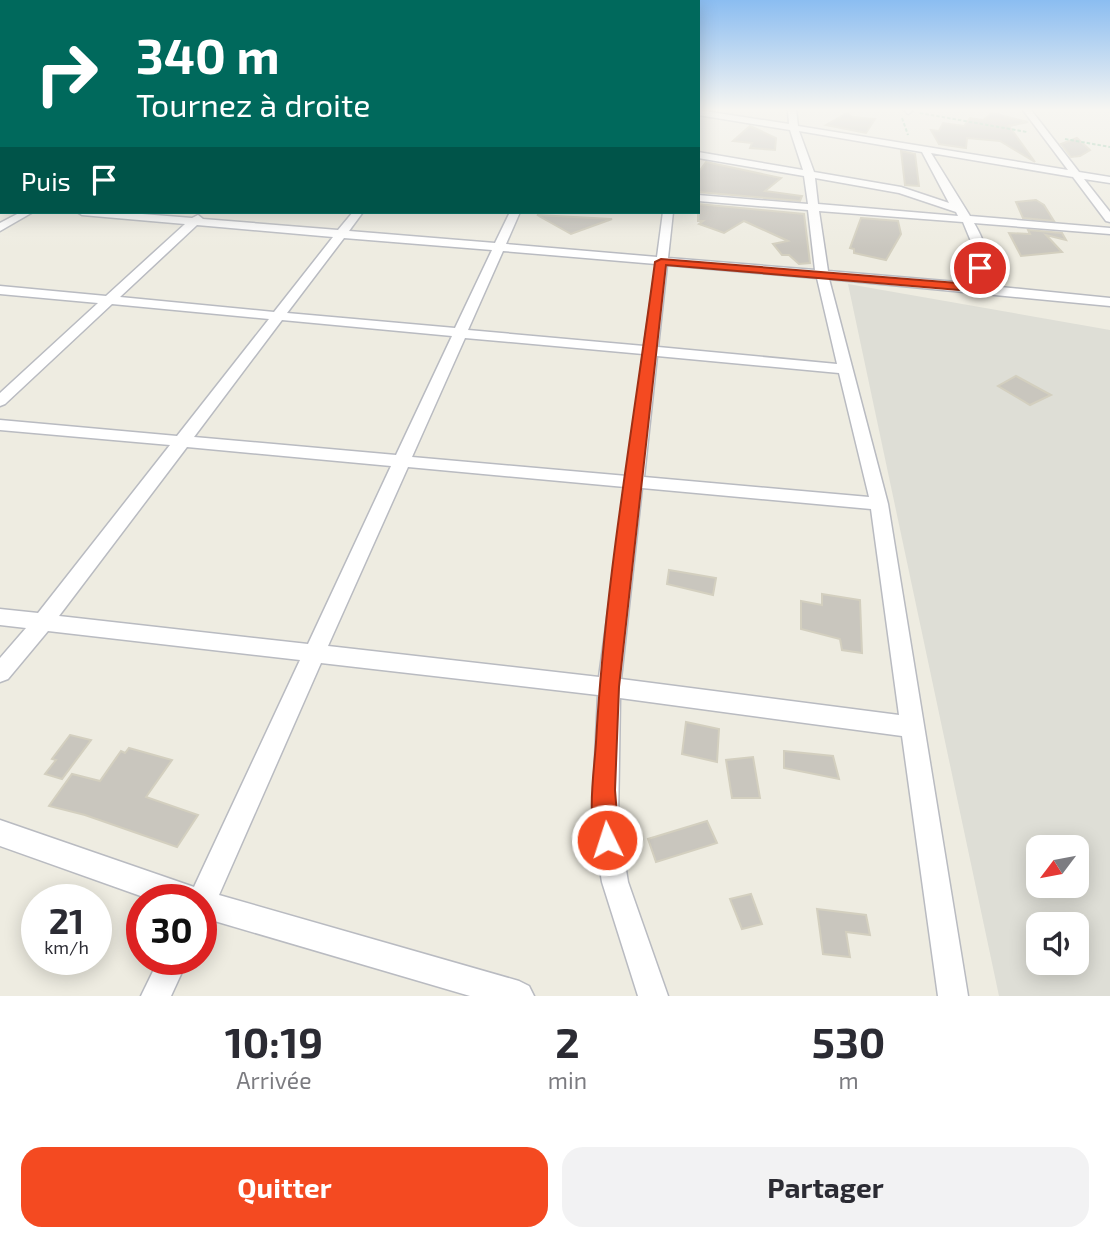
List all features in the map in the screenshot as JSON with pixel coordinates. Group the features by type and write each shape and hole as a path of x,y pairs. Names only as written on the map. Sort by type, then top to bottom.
{"street":[{"path":"707,156 901,190 961,210"},
{"path":"804,156 809,173 822,275 879,504 953,996"},
{"path":"928,156 947,190 969,220 981,249 980,268 973,278 959,286"},
{"path":"954,156 1110,180"},
{"path":"1062,156 1110,219"},
{"path":"901,190 947,190"},
{"path":"700,198 1110,232"},
{"path":"0,228 24,214"},
{"path":"129,214 199,217 341,235 959,286 1110,302"},
{"path":"0,673 43,622 357,214"},
{"path":"210,884 514,214"},
{"path":"653,996 615,882 606,834 604,790 609,687 667,214"},
{"path":"0,401 199,217"},
{"path":"0,290 845,369"},
{"path":"0,425 879,504"},
{"path":"0,617 609,687 913,727"},
{"path":"0,833 146,884"},
{"path":"217,908 519,996"},
{"path":"156,996 166,975"}],"shaded area":[{"path":"848,284 1110,330 1110,996 999,996"}],"building":[{"path":"902,156 915,156 919,186 905,185"},
{"path":"706,162 781,178 765,191 802,196 800,201 700,192 700,170"},
{"path":"1036,200 1044,205 1054,221 1023,218 1016,202"},
{"path":"700,204 804,214 810,263 799,264 789,255 782,255 773,244 788,241 744,221 724,233 699,224 703,221 698,221"},
{"path":"537,215 612,219 571,234"},
{"path":"861,218 898,221 901,234 886,260 854,253 854,249 850,248"},
{"path":"1028,230 1062,233 1066,240 1046,235 1062,252 1021,256 1009,233 1030,234"},
{"path":"1016,376 1051,395 1030,405 998,386"},
{"path":"669,570 716,578 713,595 667,584"},
{"path":"822,594 860,600 862,653 842,650 840,639 801,629 801,601 822,605"},
{"path":"686,722 719,729 717,762 682,754"},
{"path":"70,735 91,740 62,779 45,774 56,760 52,759"},
{"path":"129,748 172,760 146,797 198,815 177,847 85,815 49,806 72,774 100,781 121,751 125,753"},
{"path":"784,751 833,756 839,779 784,768"},
{"path":"753,757 760,798 732,798 726,760"},
{"path":"707,821 717,843 656,862 648,839"},
{"path":"751,894 762,924 742,929 730,899"},
{"path":"817,909 866,915 870,935 846,932 850,957 823,954"}],"route":[{"path":"607,840 604,790 609,687 661,262 959,286 970,281 979,273 980,268"}]}
